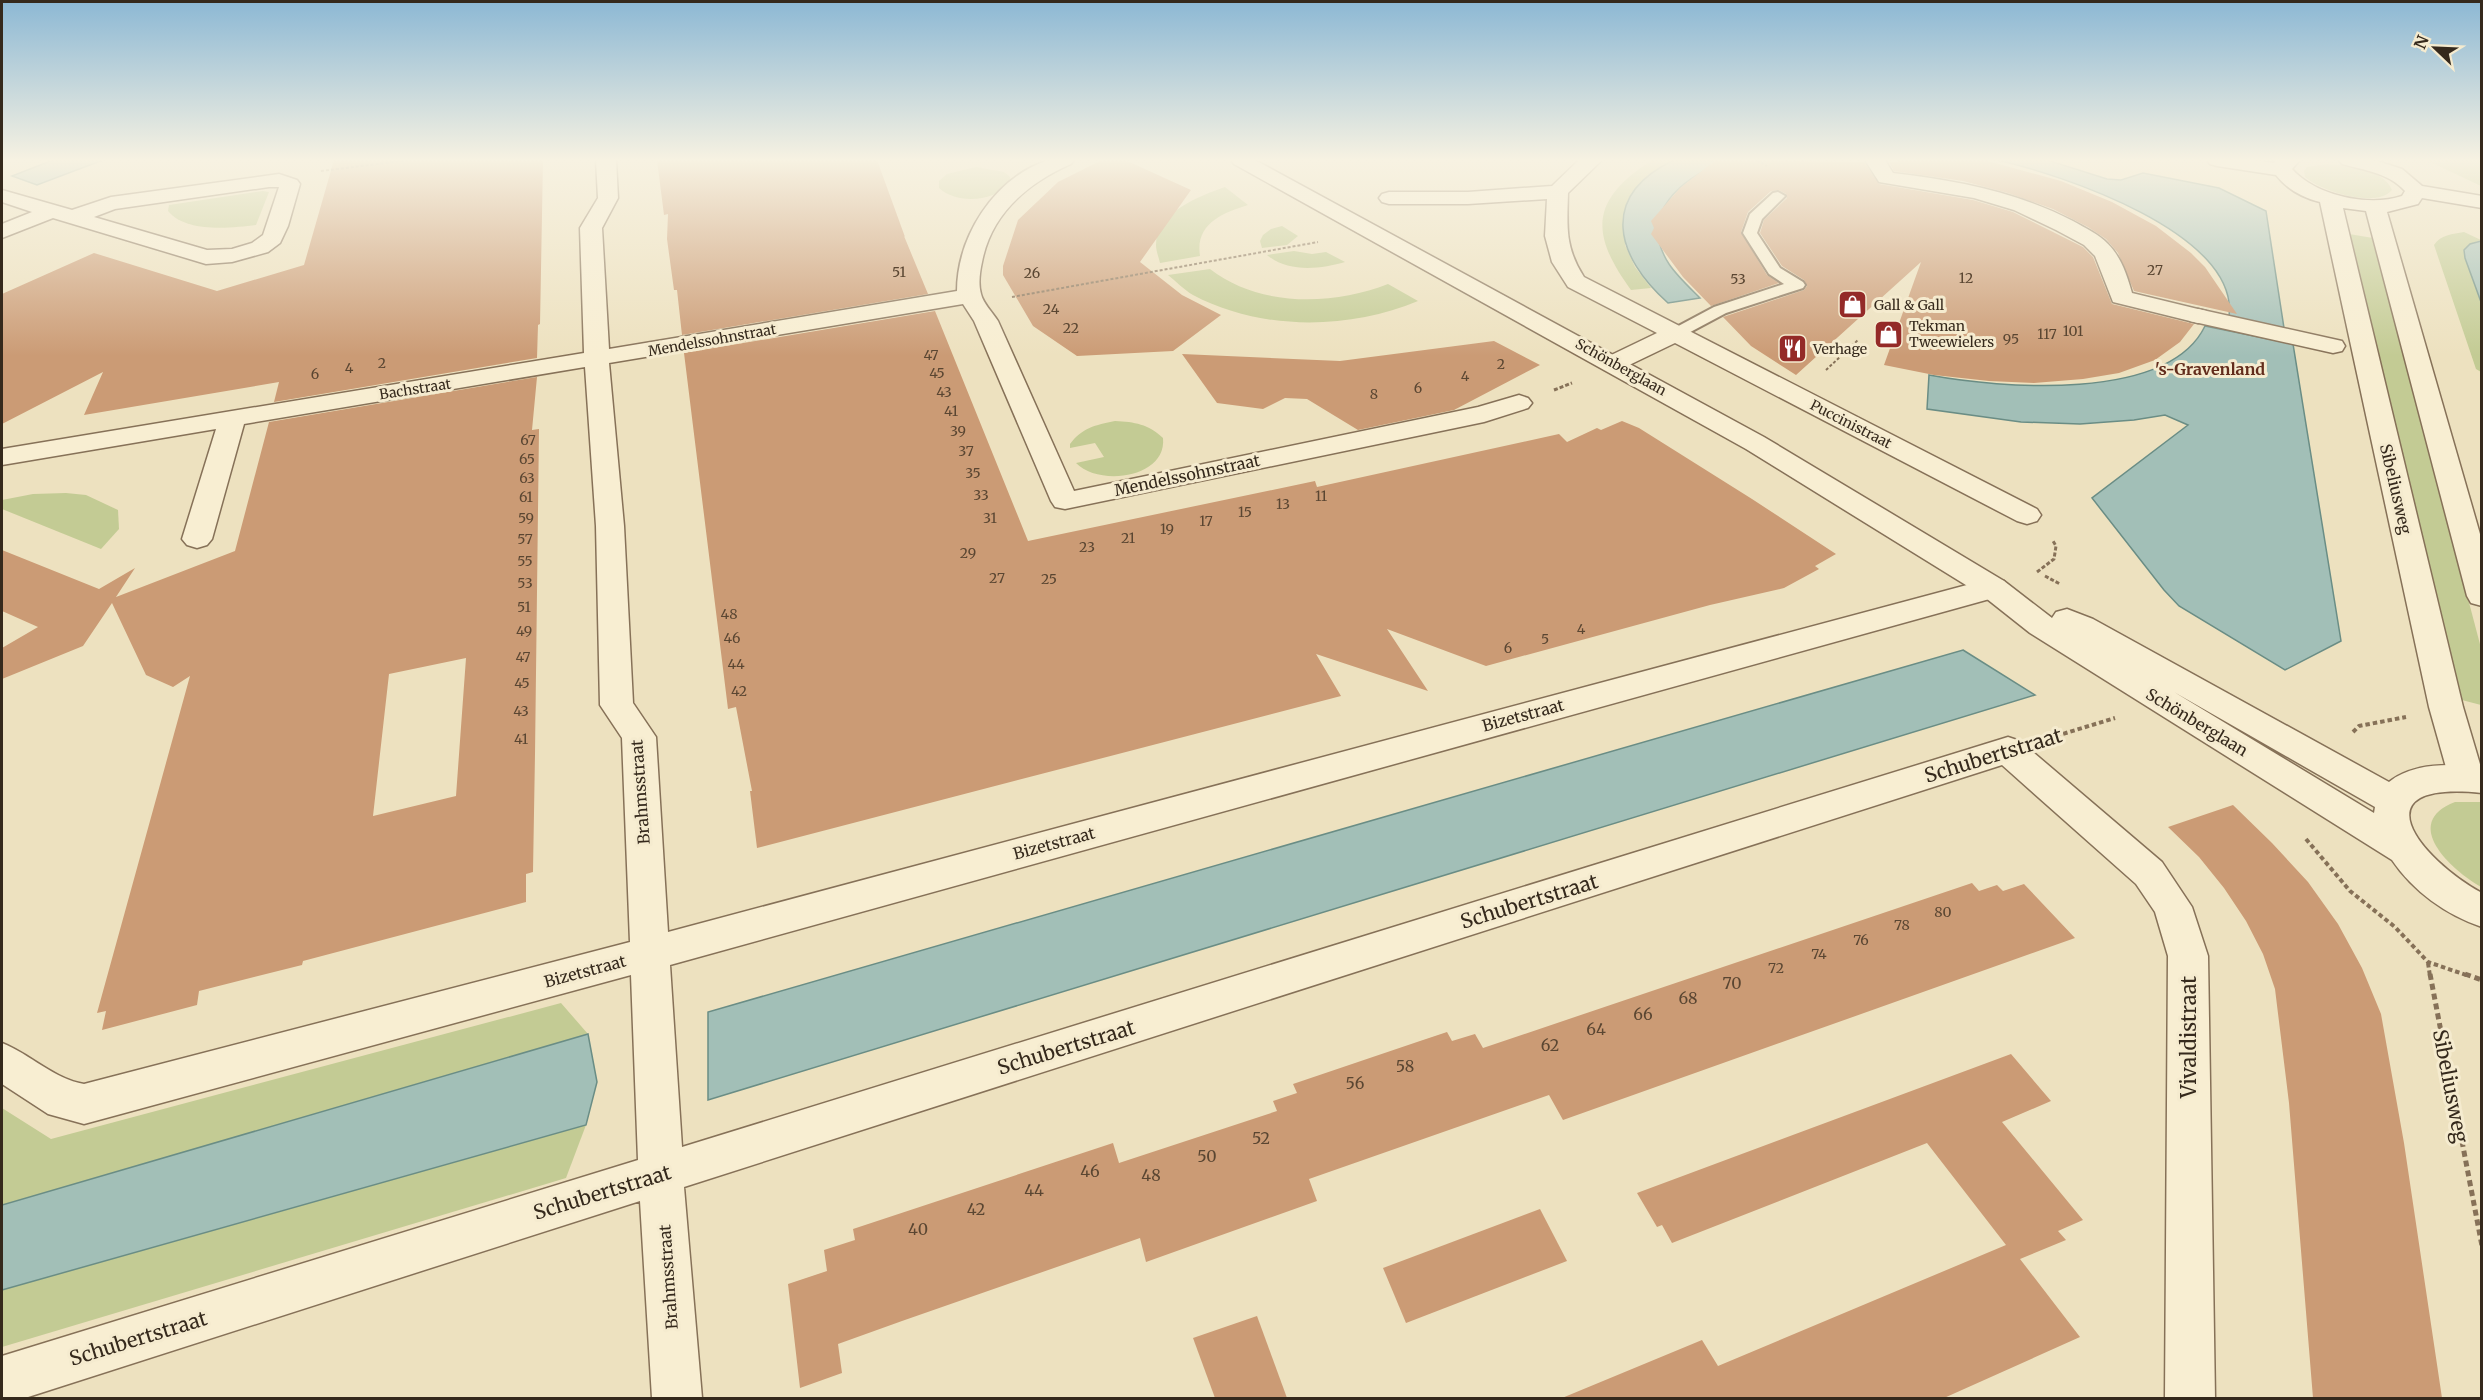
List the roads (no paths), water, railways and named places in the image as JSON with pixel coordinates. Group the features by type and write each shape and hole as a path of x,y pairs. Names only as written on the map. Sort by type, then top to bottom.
{"street":[{"path":"2,232 18,225"},
{"path":"102,225 206,256 221,258 255,249 271,239 276,225"},
{"name":"Brahmsstraat","path":"593,225 597,359 610,526 617,705 639,737 661,1174 677,1398"},
{"name":"Mendelssohnstraat","path":"983,225 970,262 973,300 1065,501 1484,414 1519,403"},
{"name":"Schönberglaan","path":"1361,225 1614,363 1755,443 1993,588 2041,626 2405,850"},
{"name":"Puccinistraat","path":"1556,225 1556,236 1563,262 1576,282 2027,515"},
{"path":"2066,225 2099,248 2115,272 2121,297 2333,346"},
{"name":"Sibeliusweg","path":"2336,225 2444,696 2474,779"},
{"path":"2380,225 2481,596"},
{"name":"Mendelssohnstraat","path":"597,359 973,300"},
{"path":"1614,363 1675,334"},
{"name":"Bachstraat","path":"2,457 597,359"},
{"path":"197,539 233,418"},
{"name":"Schönberglaan","path":"1993,588 2082,626 2393,801"},
{"name":"Bizetstraat","path":"2,1062 63,1100 84,1104 649,954 1993,588"},
{"name":"Schubertstraat","path":"2,1381 2008,750"},
{"name":"Vivaldistraat","path":"2008,750 2148,873 2172,907 2188,956 2190,1398"},
{"path":"2474,779 2432,777 2414,782 2402,790 2393,801 2391,814 2394,828 2405,850 2442,888 2481,912"}],"lane":[{"path":"1675,334 1720,310 1797,285 1774,271 1750,233 1753,225"}],"water":[{"path":"1659,225 1660,246 1669,264 1700,298 1668,303 1650,285 1636,266 1627,247 1623,227"},
{"path":"2162,225 2268,225 2284,328 2229,316 2224,286 2206,259 2177,234"},
{"path":"2482,241 2481,302 2464,250 2470,244"},
{"path":"2205,326 2293,344 2341,641 2285,670 2179,606 2092,498 2188,425 2165,415 2080,424 2021,422 1927,409 1929,375 1996,384 2037,386 2120,379 2156,368 2185,351"},
{"path":"1963,650 2035,695 708,1100 708,1012"},
{"path":"588,1034 597,1082 586,1125 2,1290 2,1205"}],"place":[{"name":"Gall & Gall","path":"1853,305"},
{"name":"Tekman Tweewielers","path":"1888,334"},
{"name":"Verhage","path":"1792,349"}],"district":[{"name":"'s-Gravenland","path":"2210,369"}]}
